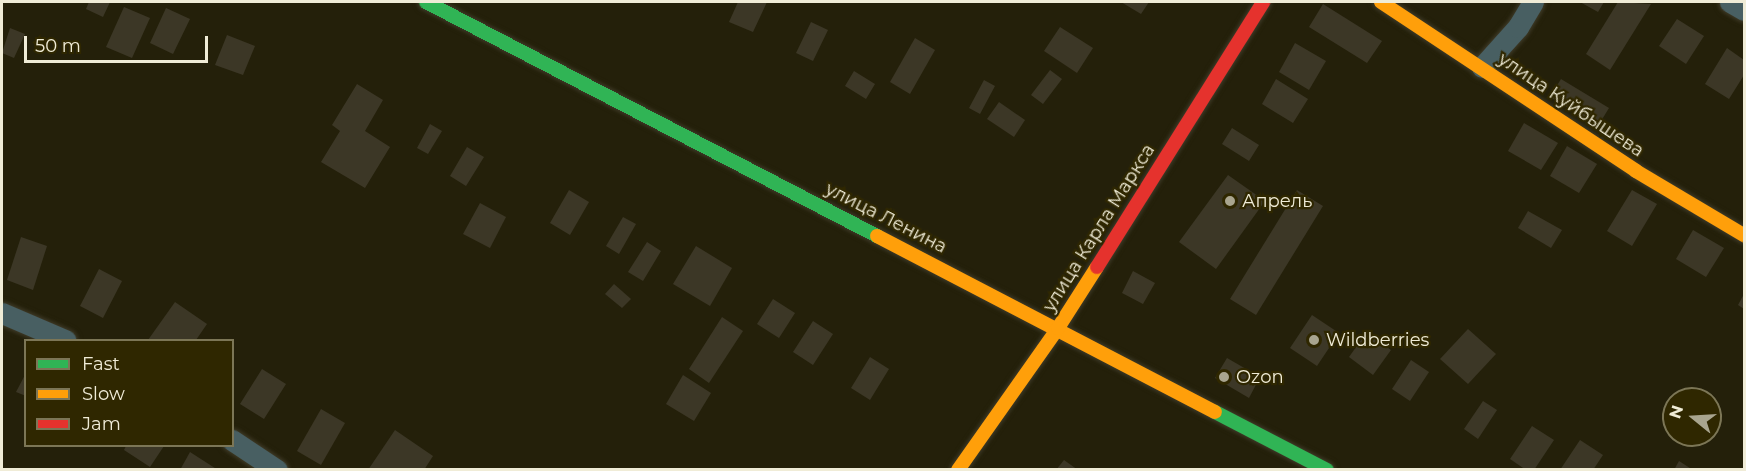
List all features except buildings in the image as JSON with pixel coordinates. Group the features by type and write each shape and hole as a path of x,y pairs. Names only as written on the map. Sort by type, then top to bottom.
{"main road":[{"name":"улица Ленина","path":"426,2 1058,328 1327,470"},
{"name":"улица Карла Маркса","path":"958,470 1058,328 1263,2"},
{"name":"улица Куйбышева","path":"1381,2 1636,171 1744,235"}],"street":[{"path":"1482,67 1518,27 1533,2"},
{"path":"1730,2 1744,10"},
{"path":"2,313 62,339"},
{"path":"234,441 278,470"}],"traffic: fast":[{"path":"426,2 877,236"},
{"path":"1215,412 1327,470"}],"traffic: slow":[{"path":"1381,2 1636,171 1744,235"},
{"path":"877,236 1215,412"},
{"path":"958,470 1058,328 1097,267"}],"traffic: jam":[{"path":"1097,267 1263,2"}],"place":[{"name":"Апрель","path":"1230,201"},
{"name":"Wildberries","path":"1314,340"},
{"name":"Ozon","path":"1224,377"}]}
